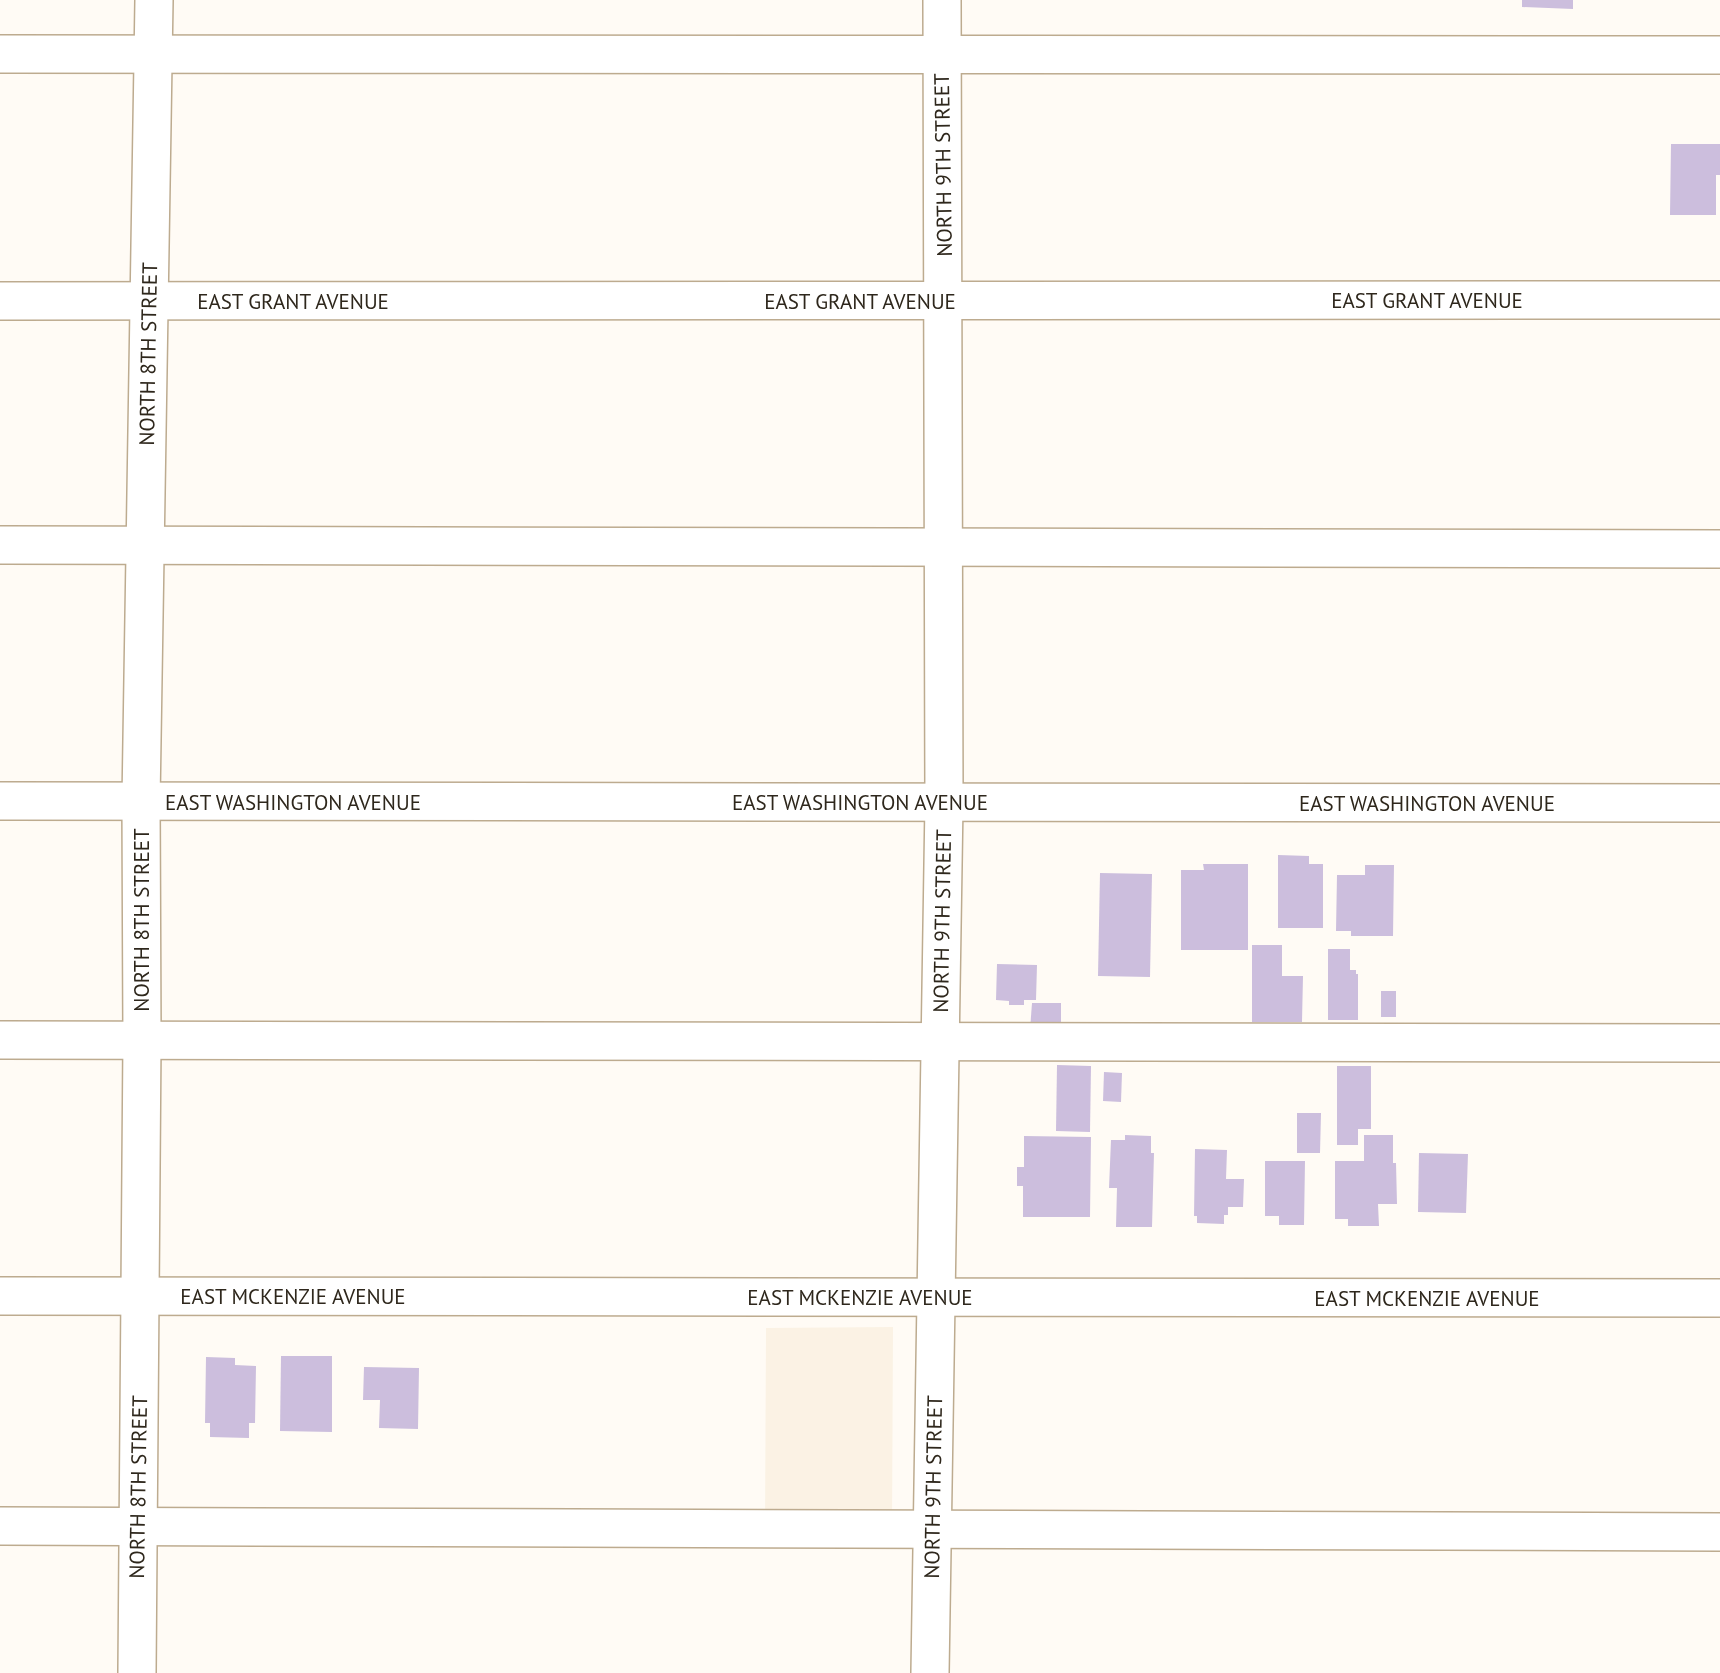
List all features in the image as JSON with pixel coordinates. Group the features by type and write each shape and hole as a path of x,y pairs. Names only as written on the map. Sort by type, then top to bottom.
{"street":[{"name":"NORTH 8TH STREET","path":"137,1673 141,802 154,0"},
{"name":"NORTH 9TH STREET","path":"930,1673 944,803 942,0"},
{"path":"0,54 1720,55"},
{"name":"EAST GRANT AVENUE","path":"0,301 1720,300"},
{"path":"0,545 1720,549"},
{"name":"EAST WASHINGTON AVENUE","path":"0,801 1720,803"},
{"path":"0,1040 1720,1043"},
{"name":"EAST MCKENZIE AVENUE","path":"0,1296 1720,1298"},
{"path":"0,1526 1720,1532"}],"shaded area":[{"path":"893,1327 892,1530 765,1530 766,1328"}],"building":[{"path":"1522,0 1573,0 1573,9 1522,7"},
{"path":"1671,144 1720,144 1720,175 1716,175 1716,215 1670,215"},
{"path":"1278,855 1309,856 1309,864 1323,864 1323,928 1278,928"},
{"path":"1203,864 1248,864 1248,950 1181,950 1181,870 1204,870"},
{"path":"1365,865 1394,865 1393,936 1351,936 1351,931 1336,931 1337,875 1365,875"},
{"path":"1100,873 1152,874 1150,977 1098,976"},
{"path":"1252,945 1282,945 1282,976 1303,976 1302,1022 1252,1022"},
{"path":"1328,949 1350,949 1350,970 1356,970 1358,974 1358,1020 1328,1020"},
{"path":"997,964 1037,965 1036,1000 1024,1000 1024,1005 1009,1005 1009,1001 996,1000"},
{"path":"1381,991 1396,991 1396,1017 1381,1017"},
{"path":"1032,1003 1061,1003 1061,1030 1030,1030"},
{"path":"1057,1065 1091,1066 1090,1132 1056,1131"},
{"path":"1337,1066 1371,1066 1371,1129 1358,1129 1358,1145 1337,1145"},
{"path":"1104,1072 1122,1073 1121,1102 1103,1101"},
{"path":"1297,1113 1321,1113 1320,1153 1297,1153"},
{"path":"1125,1135 1151,1136 1151,1153 1154,1153 1152,1227 1116,1227 1117,1188 1109,1188 1111,1140 1125,1140"},
{"path":"1364,1135 1393,1135 1397,1204 1378,1204 1379,1226 1348,1226 1348,1219 1335,1219 1335,1161 1364,1161"},
{"path":"1024,1136 1091,1137 1090,1217 1023,1217 1023,1186 1017,1186 1017,1167 1024,1167"},
{"path":"1195,1149 1227,1150 1226,1179 1244,1179 1243,1207 1228,1207 1224,1224 1197,1223 1197,1216 1194,1216"},
{"path":"1419,1153 1468,1154 1466,1213 1418,1212"},
{"path":"1265,1161 1305,1161 1304,1225 1279,1225 1279,1216 1265,1216"},
{"path":"281,1356 332,1356 332,1432 280,1431"},
{"path":"206,1357 235,1358 235,1365 256,1366 255,1423 249,1423 249,1438 210,1437 210,1423 205,1423"},
{"path":"364,1367 419,1368 418,1429 379,1428 380,1400 363,1400"}]}
